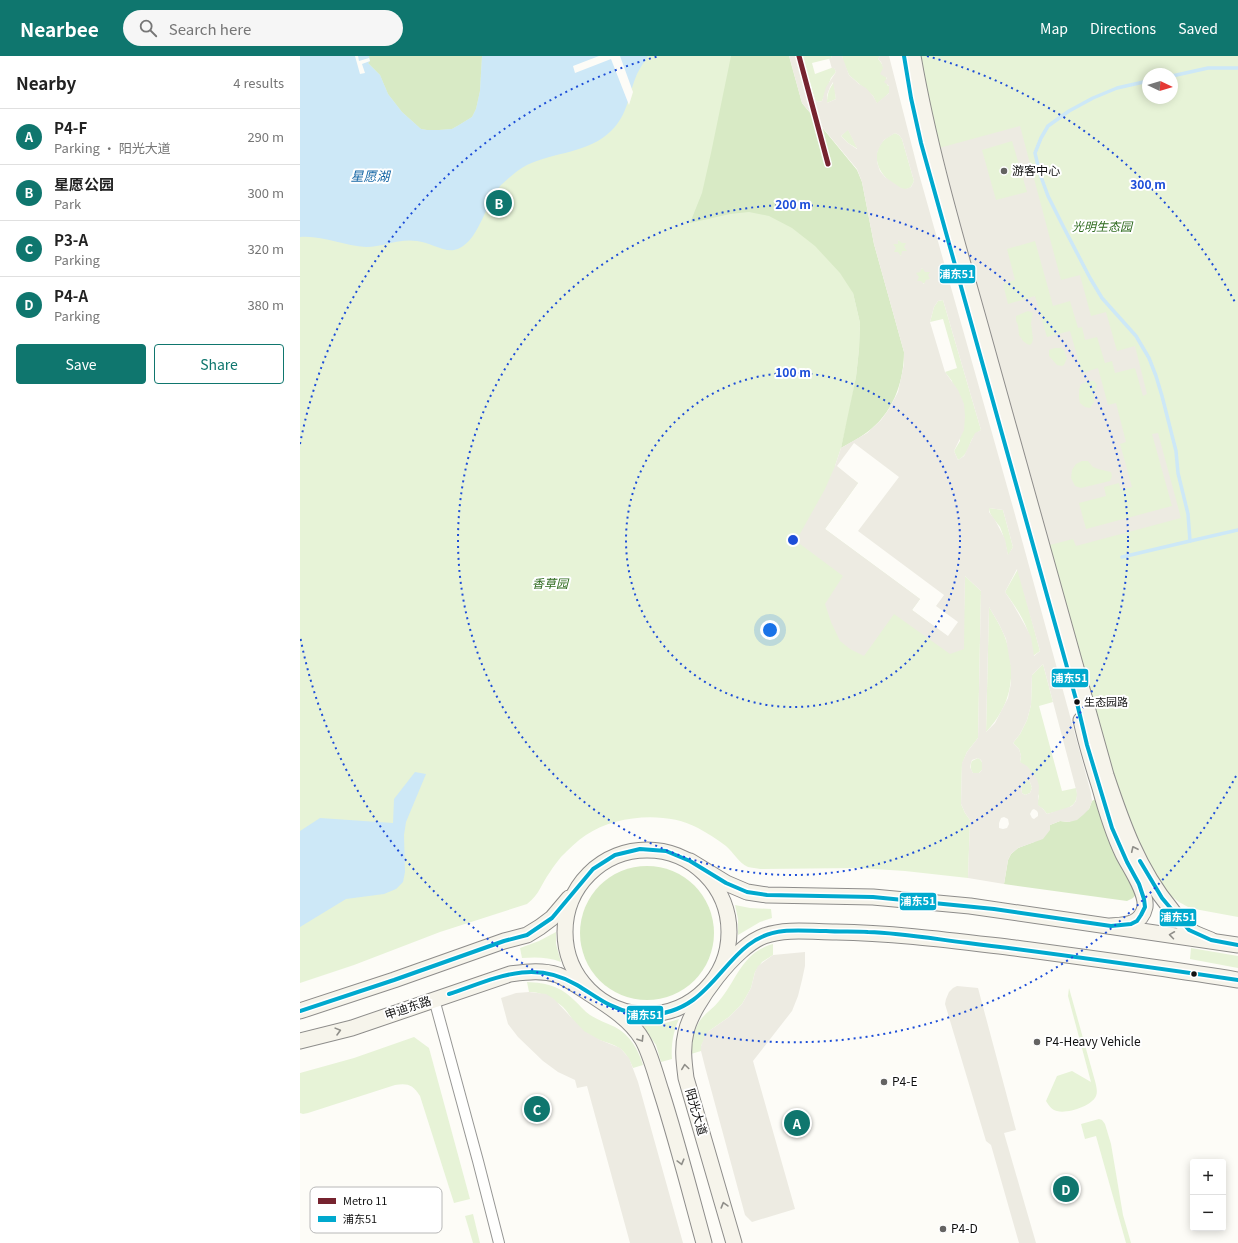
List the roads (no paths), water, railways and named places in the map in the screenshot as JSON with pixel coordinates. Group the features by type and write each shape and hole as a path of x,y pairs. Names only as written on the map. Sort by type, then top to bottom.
{"street":[{"path":"904,56 921,143 1077,702 1087,745 1112,828 1127,862 1139,884 1144,899 1145,907 1137,921 1124,925 1111,926"},
{"path":"913,56 918,87 955,237 1106,775 1122,822 1138,859 1162,898 1189,930 1211,940"},
{"path":"300,1011 380,985 504,941 526,935 552,918 593,869 615,855 640,849 666,851 690,861 726,883 747,892 767,895 873,897 994,909 1238,945"},
{"path":"690,861 710,878 722,897 729,918 729,941 724,963 711,984"},
{"path":"576,889 566,914 565,942 573,968 589,991 620,1015 642,1040 652,1064 669,1117 704,1243"},
{"path":"603,1002 619,1010 644,1015 669,1012 692,1001 711,984 751,942 764,936 783,931 869,932 926,938 1087,958 1238,980"},
{"name":"申迪东路","path":"300,1041 352,1028 510,974 528,971 544,972 559,976 576,984 603,1002"},
{"name":"阳光大道","path":"711,984 691,1016 683,1046 684,1064 686,1078 733,1243"},
{"path":"434,999 499,1243"}],"water":[{"name":"星愿湖","path":"300,56 369,56 370,61 368,63 380,75 388,94 402,112 421,129 439,130 452,129 472,117 476,109 480,91 482,56 648,56 637,74 621,118 611,131 592,144 537,161 516,172 495,192 476,232 470,240 463,246 450,250 410,240 366,247 325,239 300,237"},
{"path":"415,772 426,774 406,822 404,835 405,872 403,882 396,889 384,894 346,899 300,927 300,831 320,818 393,823 394,799"}],"waterway":[{"path":"1178,75 1208,68 1238,68"},
{"path":"1142,82 1117,88 1093,98 1069,111 1048,126 1035,153 1040,174 1048,196 1090,278 1102,298 1136,336 1149,358 1162,396 1176,451 1178,473 1188,514 1190,541"},
{"path":"1122,557 1238,530"}],"metro line":[{"name":"11","path":"799,56 828,164"}],"place":[{"name":"游客中心","path":"1004,171"},
{"name":"星愿公园","path":"499,203"},
{"name":"生态园路","path":"1077,702"},
{"name":"P4-Heavy Vehicle","path":"1037,1042"},
{"name":"P4-E","path":"884,1082"},
{"name":"P3-A","path":"537,1109"},
{"name":"P4-F","path":"797,1123"},
{"name":"P4-A","path":"1066,1189"},
{"name":"P4-D","path":"943,1229"}],"park label":[{"name":"光明生态园","path":"1102,227"},
{"name":"香草园","path":"550,584"}]}
